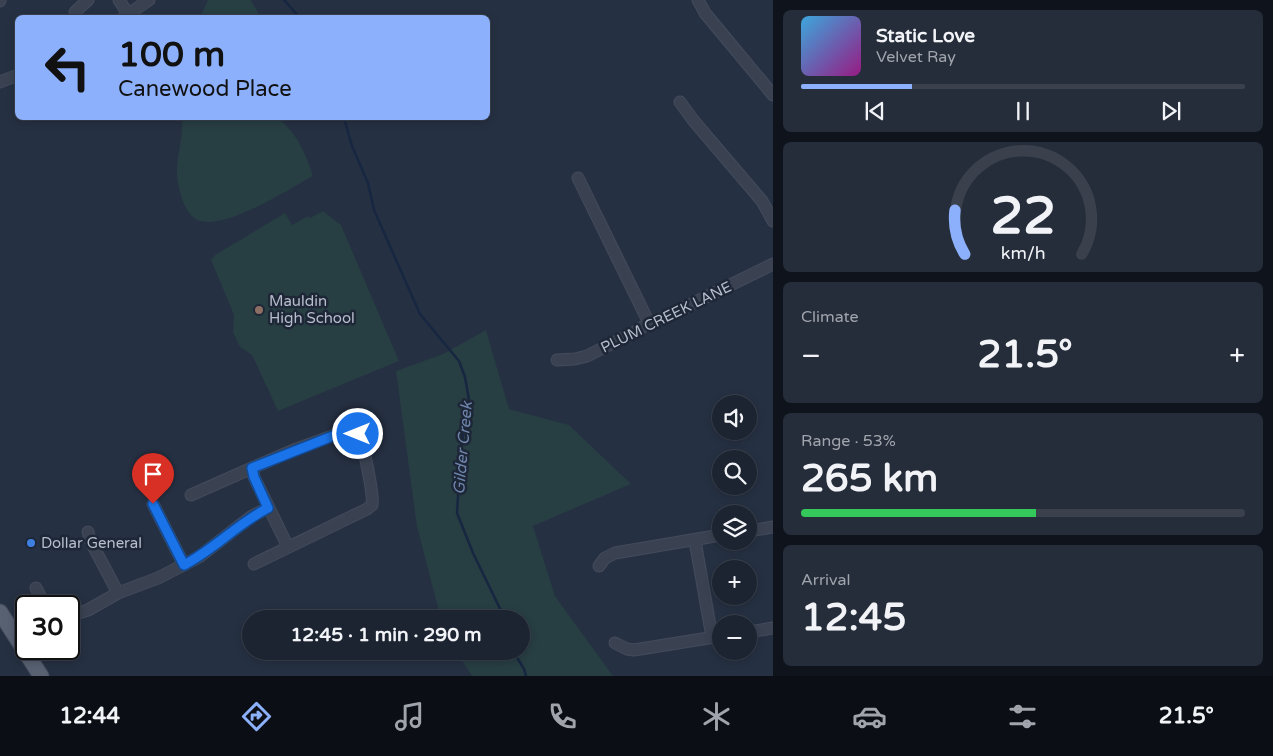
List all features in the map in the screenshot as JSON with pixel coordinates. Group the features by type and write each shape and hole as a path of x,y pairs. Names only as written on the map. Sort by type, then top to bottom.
{"main road":[{"path":"0,612 15,630"},
{"path":"33,660 41,676"}],"street":[{"path":"75,12 88,0"},
{"path":"119,0 125,15"},
{"path":"126,15 149,0"},
{"path":"698,0 717,28 773,95"},
{"path":"0,82 15,76"},
{"path":"680,102 762,201 773,221"},
{"path":"578,178 649,323"},
{"name":"PLUM CREEK LANE","path":"557,360 587,356 649,323 773,264"},
{"path":"192,495 252,468 343,432 354,431 360,437 367,468 372,505 254,564"},
{"path":"252,468 268,508 288,547"},
{"path":"153,504 184,565"},
{"path":"80,613 118,593 158,578 206,553 252,516 268,508"},
{"path":"757,530 773,527"},
{"path":"88,532 90,540 118,593"},
{"path":"599,566 605,558 615,553 712,537"},
{"path":"695,541 712,619"},
{"path":"36,588 39,595"},
{"path":"757,631 773,628"},
{"path":"615,643 634,650 712,638"}],"green space":[{"path":"208,0 251,0 259,15 201,15"},
{"path":"182,120 280,120 296,137 313,176 241,214 212,222 200,221 194,218 186,208 179,187 177,168"},
{"path":"323,211 341,225 399,361 278,411 252,355 240,347 233,332 234,315 211,260 215,255 285,213 292,225 308,216 310,218"},
{"path":"486,330 509,409 569,425 631,484 533,526 555,596 613,676 472,676 462,660 530,660 530,610 439,610 417,527 396,371 443,354"}],"waterway":[{"name":"Gilder Creek","path":"284,0 297,15"},
{"name":"Gilder Creek","path":"345,120 352,146 368,183 374,210 420,314 459,361 465,377 469,400 461,447 457,513 473,553 501,610"},
{"name":"Gilder Creek","path":"518,660 526,676"}],"place":[{"name":"Mauldin High School","path":"259,310"},
{"name":"Dollar General","path":"31,543"}],"route":[{"path":"153,504 184,565 206,553 252,516 268,508 252,468 296,449 349,430 358,434"}]}
